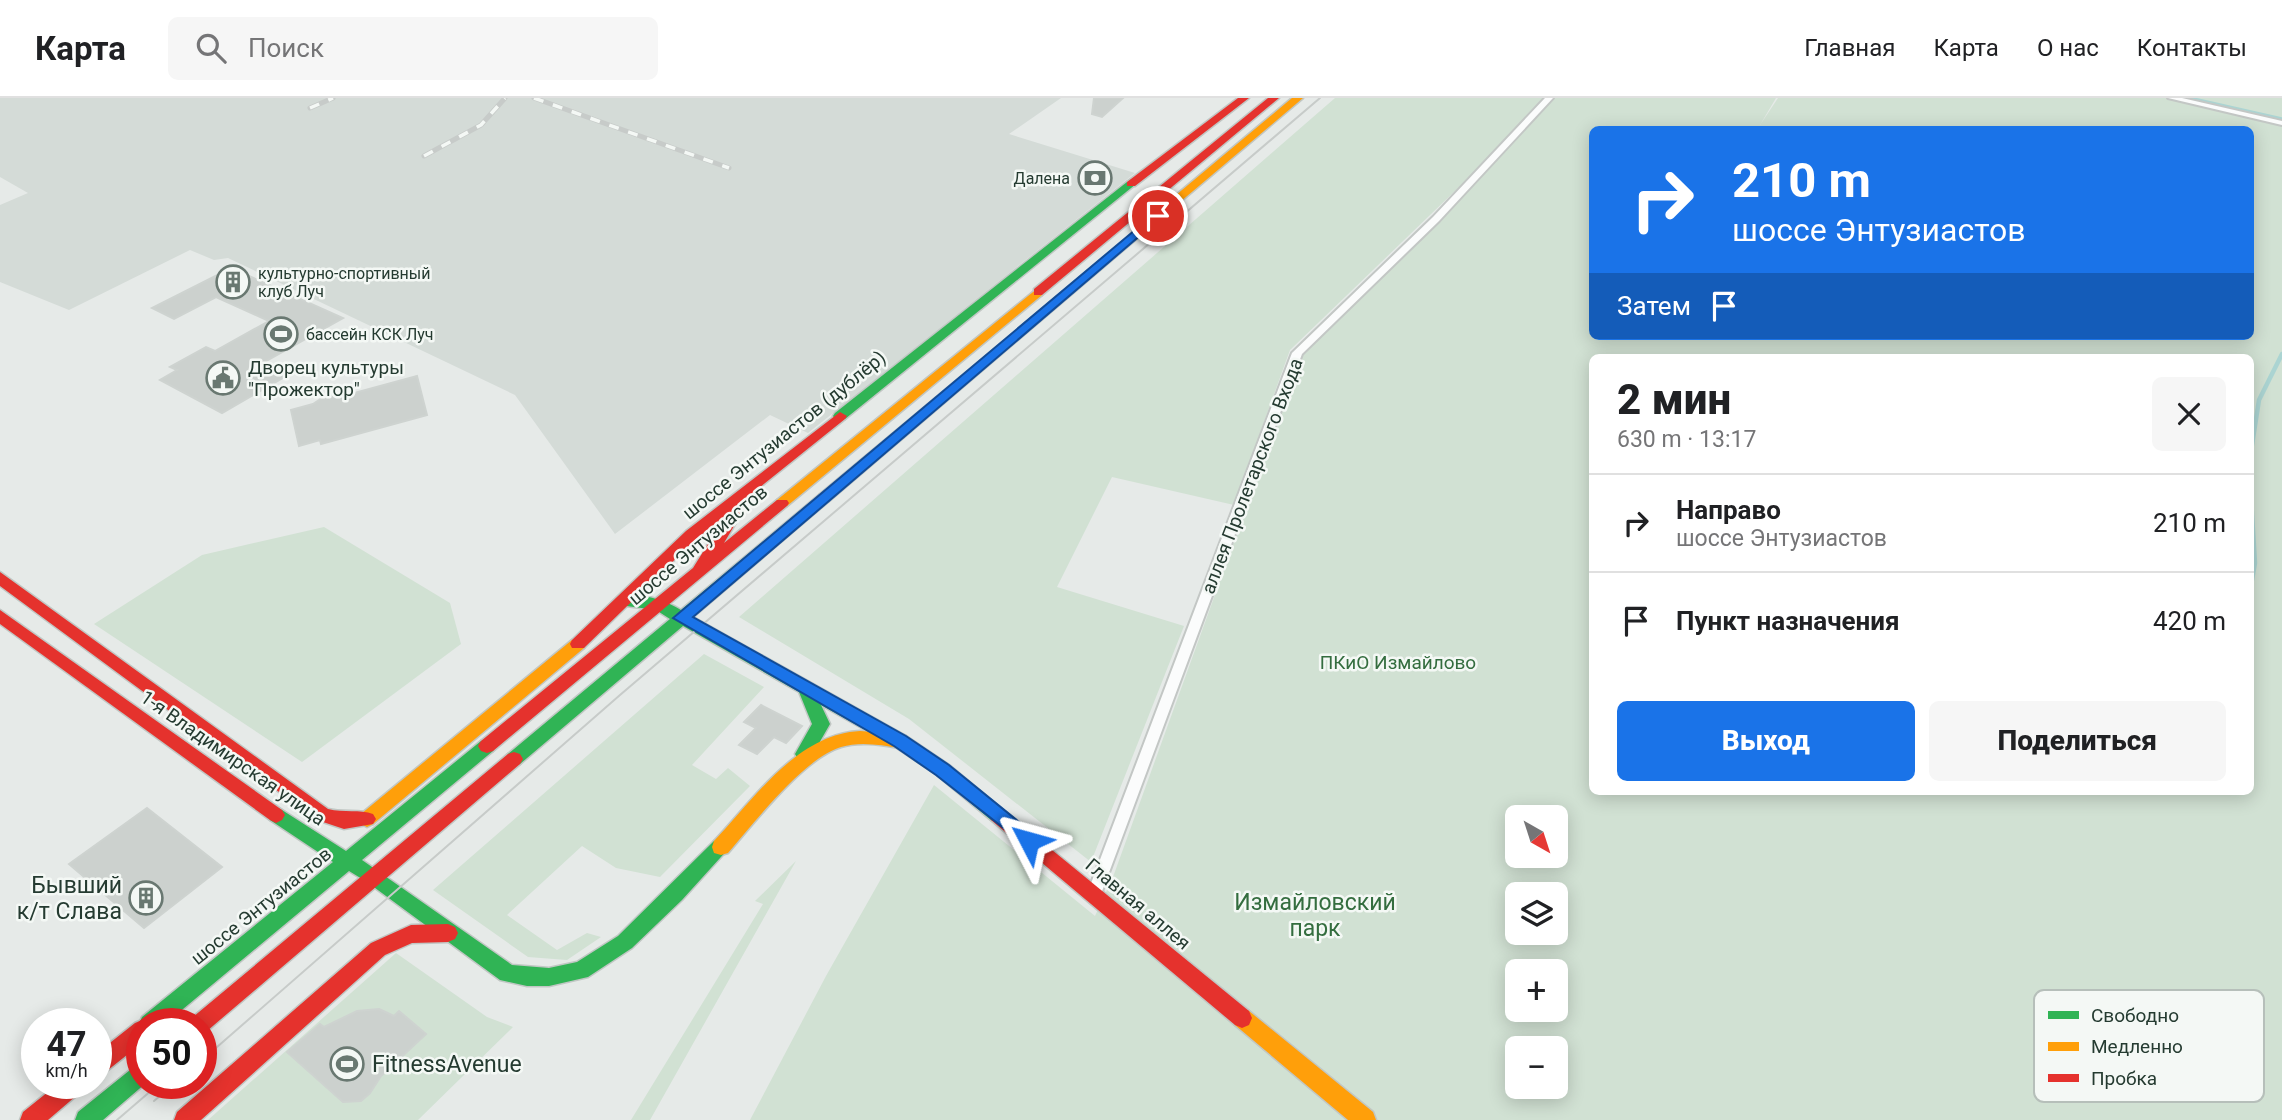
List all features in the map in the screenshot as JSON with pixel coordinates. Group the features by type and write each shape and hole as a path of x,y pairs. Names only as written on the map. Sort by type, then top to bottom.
{"main road":[{"name":"шоссе Энтузиастов (дублёр)","path":"364,822 625,601 691,536 1207,124 1244,98"},
{"name":"шоссе Энтузиастов","path":"169,1008 1274,98"},
{"path":"217,1010 1298,98"},
{"path":"698,572 732,514 755,485"},
{"name":"1-я Владимирская улица","path":"0,578 323,815 344,821 364,822"},
{"path":"625,601 659,605"},
{"name":"Главная аллея","path":"659,605 900,741 943,770 1365,1120"},
{"name":"1-я Владимирская улица","path":"0,616 305,836 374,876 507,973 528,979 589,967 616,948 671,898 776,787 814,751 830,741 853,736 900,741"},
{"name":"1-я Владимирская улица","path":"776,787 811,744 821,724 806,688"},
{"path":"184,1120 378,949 408,933 428,930 452,934"},
{"path":"112,1054 126,1043"},
{"path":"86,1120 126,1086"},
{"path":"31,1120 57,1099"}],"street":[{"name":"аллея Пролетарского Входа","path":"1094,894 1297,353 1436,219 1549,98"},
{"path":"2172,98 2282,123"}],"shaded area":[{"path":"0,98 1061,98 1009,134 1135,173 808,433 770,415 615,534 515,395 228,258 214,260 190,250 69,310 0,282 0,205 28,193 0,177"}],"green space":[{"path":"1335,98 1543,98 1485,162 1290,350 1234,505 1112,477 1057,587 1184,626 1091,862 909,719 739,617"},
{"name":"ПКиО Измайлово","path":"1555,98 1776,98 1760,125 1778,98 2282,98 2282,1120 750,1120 826,976 934,785 1095,916 1113,877 1302,354"},
{"path":"324,527 450,603 461,644 302,762 94,624 202,555"},
{"path":"704,654 764,687 692,765 716,779 728,768 750,786 660,877 616,868 582,846 507,915 557,950 587,933 601,937 567,960 528,957 433,890"},
{"path":"796,861 650,1120 631,1120 763,904 755,901"},
{"path":"396,953 487,1017 513,1027 418,1120 208,1120"}],"building":[{"path":"1094,98 1123,98 1102,117 1092,114"},
{"path":"231,268 343,318 261,364 286,376 222,413 160,380 177,370 170,367 206,347 215,351 269,321 216,297 174,319 152,308"},
{"path":"417,376 427,415 321,444 320,440 299,446 291,410 313,404 328,394 334,394 336,398"},
{"path":"761,705 802,726 786,743 774,737 757,754 739,745 756,728 744,722"},
{"name":"Бывший к/т Слава","path":"147,808 222,867 144,928 69,864"},
{"name":"FitnessAvenue","path":"379,1009 394,1016 399,1011 426,1034 381,1076 361,1101 343,1102 287,1052 320,1024 324,1027 357,1011"}],"waterway":[{"path":"2189,98 2282,119"},
{"path":"2254,432 2259,400 2282,354"},
{"path":"2254,547 2254,569"}],"tram line":[{"path":"217,1047 620,695 1320,98"},
{"path":"117,1120 141,1099"}],"railway":[{"path":"310,108 333,98"},
{"path":"424,156 481,125 505,98"},
{"path":"534,98 729,168"}],"traffic: fast":[{"path":"840,416 1131,184"},
{"path":"514,759 824,498"},
{"path":"625,601 659,605 900,741 943,770 997,815"},
{"path":"804,754 821,724 806,688"},
{"path":"168,1008 487,746"},
{"path":"276,815 305,836 374,876 507,973 527,977 571,974 607,955 659,911 721,847"},
{"path":"86,1120 126,1086"}],"traffic: slow":[{"path":"1137,233 1298,98"},
{"path":"782,503 1038,292"},
{"path":"367,819 578,644"},
{"path":"721,847 791,772 822,748 836,741 852,738 900,741"},
{"path":"1242,1018 1365,1120"}],"traffic: jam":[{"path":"1131,184 1244,98"},
{"path":"1038,292 1274,98"},
{"path":"824,498 1137,233"},
{"path":"578,644 691,535 840,416"},
{"path":"487,746 782,503"},
{"path":"700,569 740,504"},
{"path":"0,578 323,815 344,821 367,819"},
{"path":"0,616 276,815"},
{"path":"217,1010 514,759"},
{"path":"997,815 1242,1018"},
{"path":"185,1120 378,949 411,934 448,933"},
{"path":"112,1054 126,1043"},
{"path":"31,1120 57,1099"}],"place":[{"name":"Далена","path":"1095,178"},
{"name":"культурно-спортивный клуб Луч","path":"233,282"},
{"name":"бассейн КСК Луч","path":"281,334"},
{"name":"Дворец культуры \"Прожектор\"","path":"223,378"},
{"name":"Бывший к/т Слава","path":"146,898"},
{"name":"FitnessAvenue","path":"347,1064"}],"route":[{"path":"1029,841 943,770 900,741 681,618 1158,216"}],"park label":[{"name":"Измайловский парк","path":"1315,915"}]}
